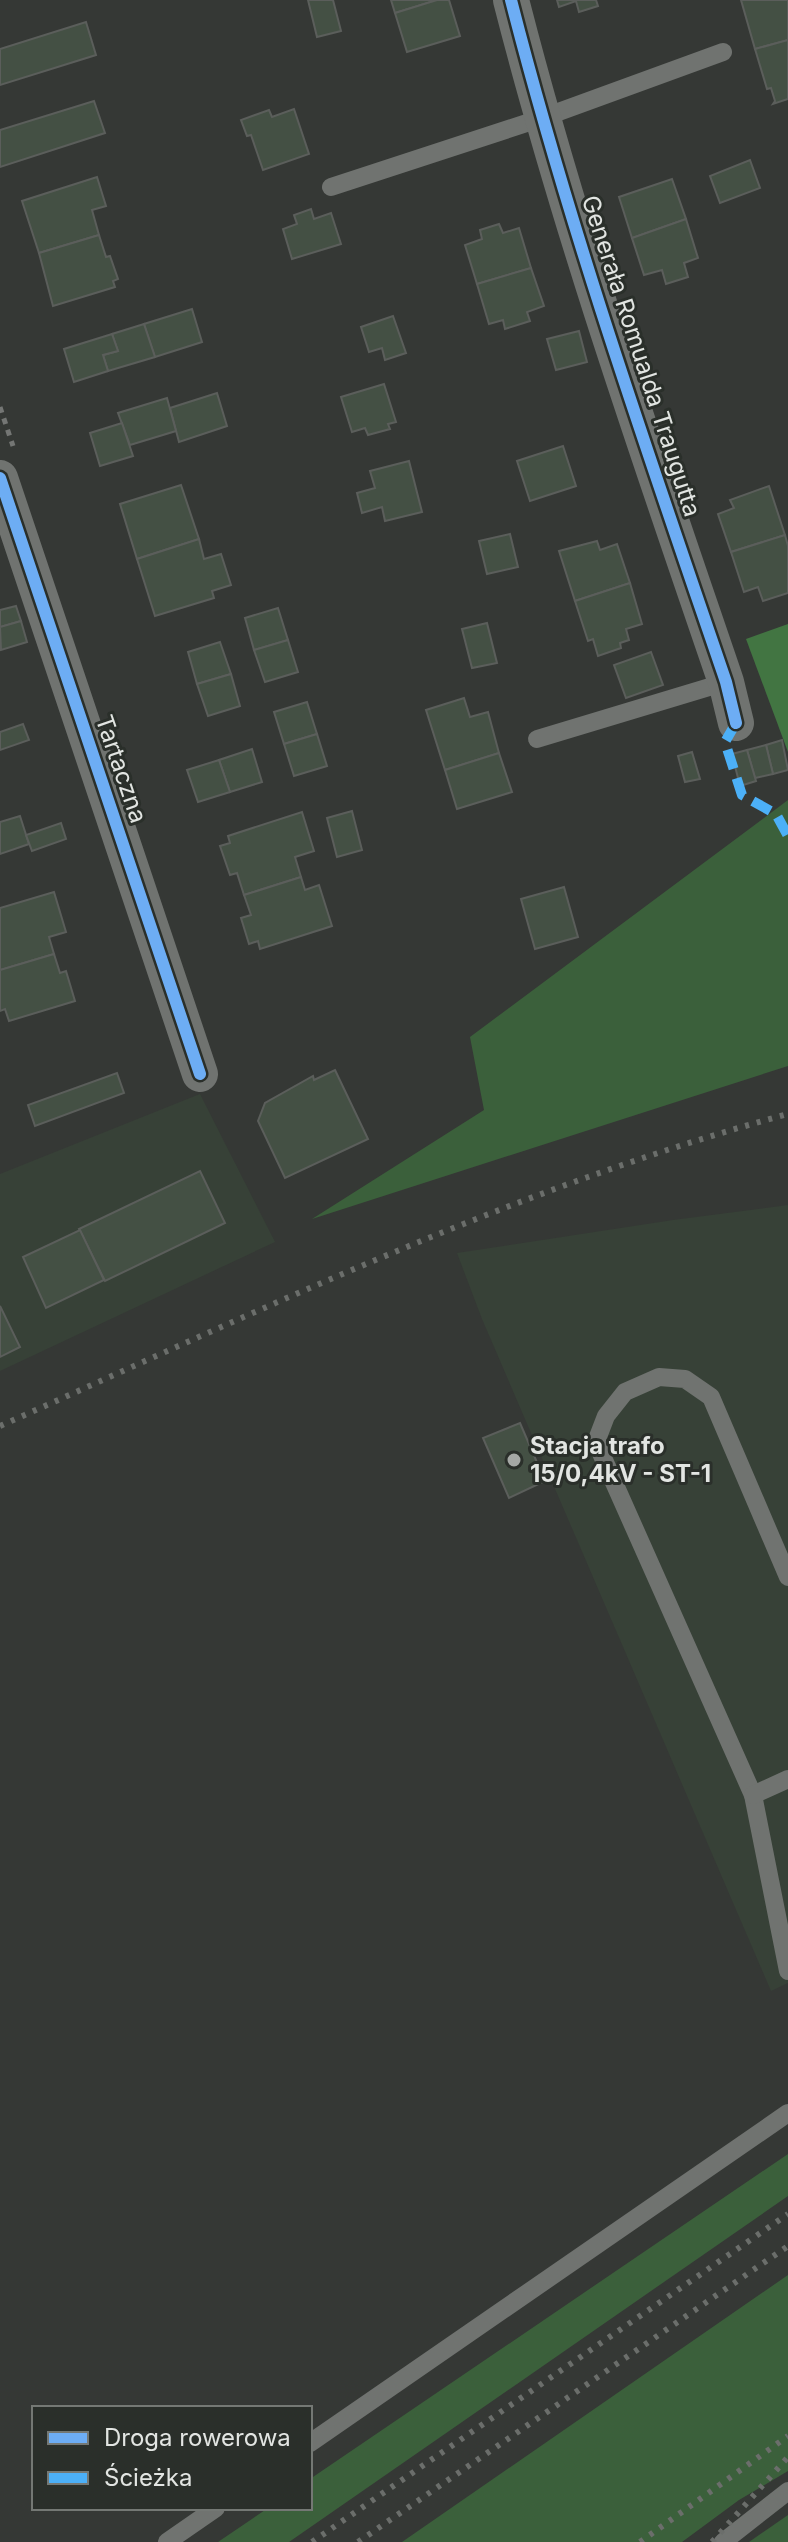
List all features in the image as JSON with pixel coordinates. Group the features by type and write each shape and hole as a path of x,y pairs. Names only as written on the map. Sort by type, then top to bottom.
{"street":[{"name":"Generała Romualda Traugutta","path":"511,0 542,118 627,392 726,682 736,723"},
{"name":"Tartaczna","path":"0,478 200,1074"}],"lane":[{"path":"331,187 542,118 723,52"},
{"path":"537,739 726,682"},
{"path":"788,1577 711,1397 685,1379 659,1377 625,1392 606,1416 596,1442 753,1795 788,1971"},
{"path":"753,1795 788,1779"},
{"path":"312,2442 788,2113"},
{"path":"723,2542 788,2491"},
{"path":"167,2542 213,2510"}],"shaded area":[{"path":"200,1094 275,1242 0,1371 0,1174"},
{"path":"788,1205 788,1983 771,1991 482,1319 457,1253"}],"green space":[{"path":"788,624 788,752 746,639"},
{"path":"788,800 788,1066 312,1219 484,1110 470,1037"},
{"path":"788,2154 788,2196 289,2542 218,2542 265,2510 312,2510 312,2478"},
{"path":"788,2275 788,2471 739,2500 682,2542 402,2542"},
{"path":"788,2515 788,2542 749,2542"}],"building":[{"path":"308,0 333,0 341,31 317,37"},
{"path":"391,0 437,0 395,13"},
{"path":"437,0 449,0 460,36 407,52 395,13"},
{"path":"557,0 596,0 598,6 579,12 576,1 559,7"},
{"path":"741,0 788,0 788,40 755,49"},
{"path":"86,22 96,55 0,85 0,49"},
{"path":"788,40 788,99 773,104 771,88 767,89 755,49"},
{"path":"94,101 105,133 0,167 0,130"},
{"path":"294,109 309,154 263,170 251,135 247,136 241,120 269,110 272,117"},
{"path":"750,160 760,188 720,203 710,176"},
{"path":"97,177 106,206 92,210 99,235 39,253 22,201"},
{"path":"672,179 686,219 632,238 619,197"},
{"path":"311,209 314,219 331,213 341,244 292,259 283,229 297,224 294,215"},
{"path":"686,219 698,258 684,263 688,277 666,284 662,270 644,275 632,238"},
{"path":"499,224 503,233 519,228 531,268 477,284 465,245 482,239 480,230"},
{"path":"99,235 118,279 113,281 115,287 53,306 39,253"},
{"path":"531,268 544,306 527,312 530,321 505,329 503,320 489,324 477,284"},
{"path":"192,309 202,342 155,357 144,324"},
{"path":"393,316 406,353 385,360 382,348 369,352 361,327"},
{"path":"144,324 155,357 108,371 103,355 118,351 112,334"},
{"path":"579,331 587,362 556,370 547,339"},
{"path":"112,334 118,351 103,355 108,371 74,382 64,349"},
{"path":"384,384 396,422 388,424 390,429 368,435 365,428 352,432 341,397"},
{"path":"217,393 227,426 179,442 170,408"},
{"path":"167,398 176,431 130,445 118,413"},
{"path":"122,423 133,456 100,466 90,433"},
{"path":"563,446 576,486 530,501 517,461"},
{"path":"409,461 422,512 385,521 382,507 362,513 357,493 375,488 370,471"},
{"path":"181,485 199,539 137,559 120,504"},
{"path":"769,486 785,535 731,552 718,514 734,508 730,500"},
{"path":"510,534 518,567 487,574 479,541"},
{"path":"785,535 788,546 788,593 763,601 758,587 744,592 731,552"},
{"path":"199,539 204,559 221,554 231,585 212,591 214,598 155,616 137,559"},
{"path":"597,541 600,550 617,544 630,583 575,601 559,551"},
{"path":"630,583 642,624 626,629 629,640 620,643 621,648 598,656 593,639 588,641 575,601"},
{"path":"16,606 21,621 0,627 0,610"},
{"path":"278,608 288,640 254,650 245,618"},
{"path":"21,621 27,642 1,650 0,627"},
{"path":"487,623 497,663 472,668 462,629"},
{"path":"288,640 298,672 265,682 254,650"},
{"path":"220,642 231,674 197,684 188,652"},
{"path":"651,652 663,685 626,698 614,665"},
{"path":"231,674 240,706 208,716 197,684"},
{"path":"464,698 470,717 488,712 499,753 445,770 426,710"},
{"path":"307,702 317,734 284,744 274,712"},
{"path":"23,724 29,740 0,750 0,732"},
{"path":"317,734 327,766 294,776 284,744"},
{"path":"782,740 788,770 773,774 766,745"},
{"path":"766,745 773,774 755,778 747,750"},
{"path":"252,749 262,782 230,792 219,760"},
{"path":"747,750 756,781 740,786 732,754"},
{"path":"692,752 700,779 685,782 678,756"},
{"path":"499,753 512,792 457,809 445,770"},
{"path":"219,760 230,792 198,802 187,770"},
{"path":"352,811 362,850 337,857 327,818"},
{"path":"302,812 314,851 295,857 301,877 244,895 237,873 230,875 220,846 230,843 228,836"},
{"path":"20,816 29,844 0,854 0,822"},
{"path":"61,823 66,839 32,851 26,835"},
{"path":"301,877 305,890 319,885 332,926 260,949 258,941 249,944 241,918 251,915 244,895"},
{"path":"564,887 578,937 535,949 521,899"},
{"path":"54,892 66,932 49,937 54,954 0,970 0,908"},
{"path":"54,954 60,973 66,971 75,1001 9,1021 5,1009 0,1011 0,970"},
{"path":"335,1070 368,1139 285,1178 258,1121 265,1103 313,1076 314,1080"},
{"path":"117,1073 124,1093 35,1126 28,1105"},
{"path":"200,1171 225,1223 105,1281 79,1229"},
{"path":"80,1230 104,1280 46,1308 23,1257"},
{"path":"0,1306 20,1347 0,1357"},
{"name":"Stacja trafo 15/0,4kV - ST-1","path":"520,1423 545,1481 509,1498 483,1438"}],"railway":[{"path":"0,1426 291,1296 487,1215 686,1144 788,1114"},
{"path":"312,2542 788,2214"},
{"path":"358,2542 788,2246"},
{"path":"640,2542 788,2436"},
{"path":"712,2542 788,2457"}],"marked path":[{"path":"736,723 725,742 742,795 776,814 788,836"}],"cycle path":[{"path":"511,0 585,258 726,682 736,723"},
{"path":"0,478 200,1074"}],"place":[{"name":"Stacja trafo 15/0,4kV - ST-1","path":"514,1460"}]}
